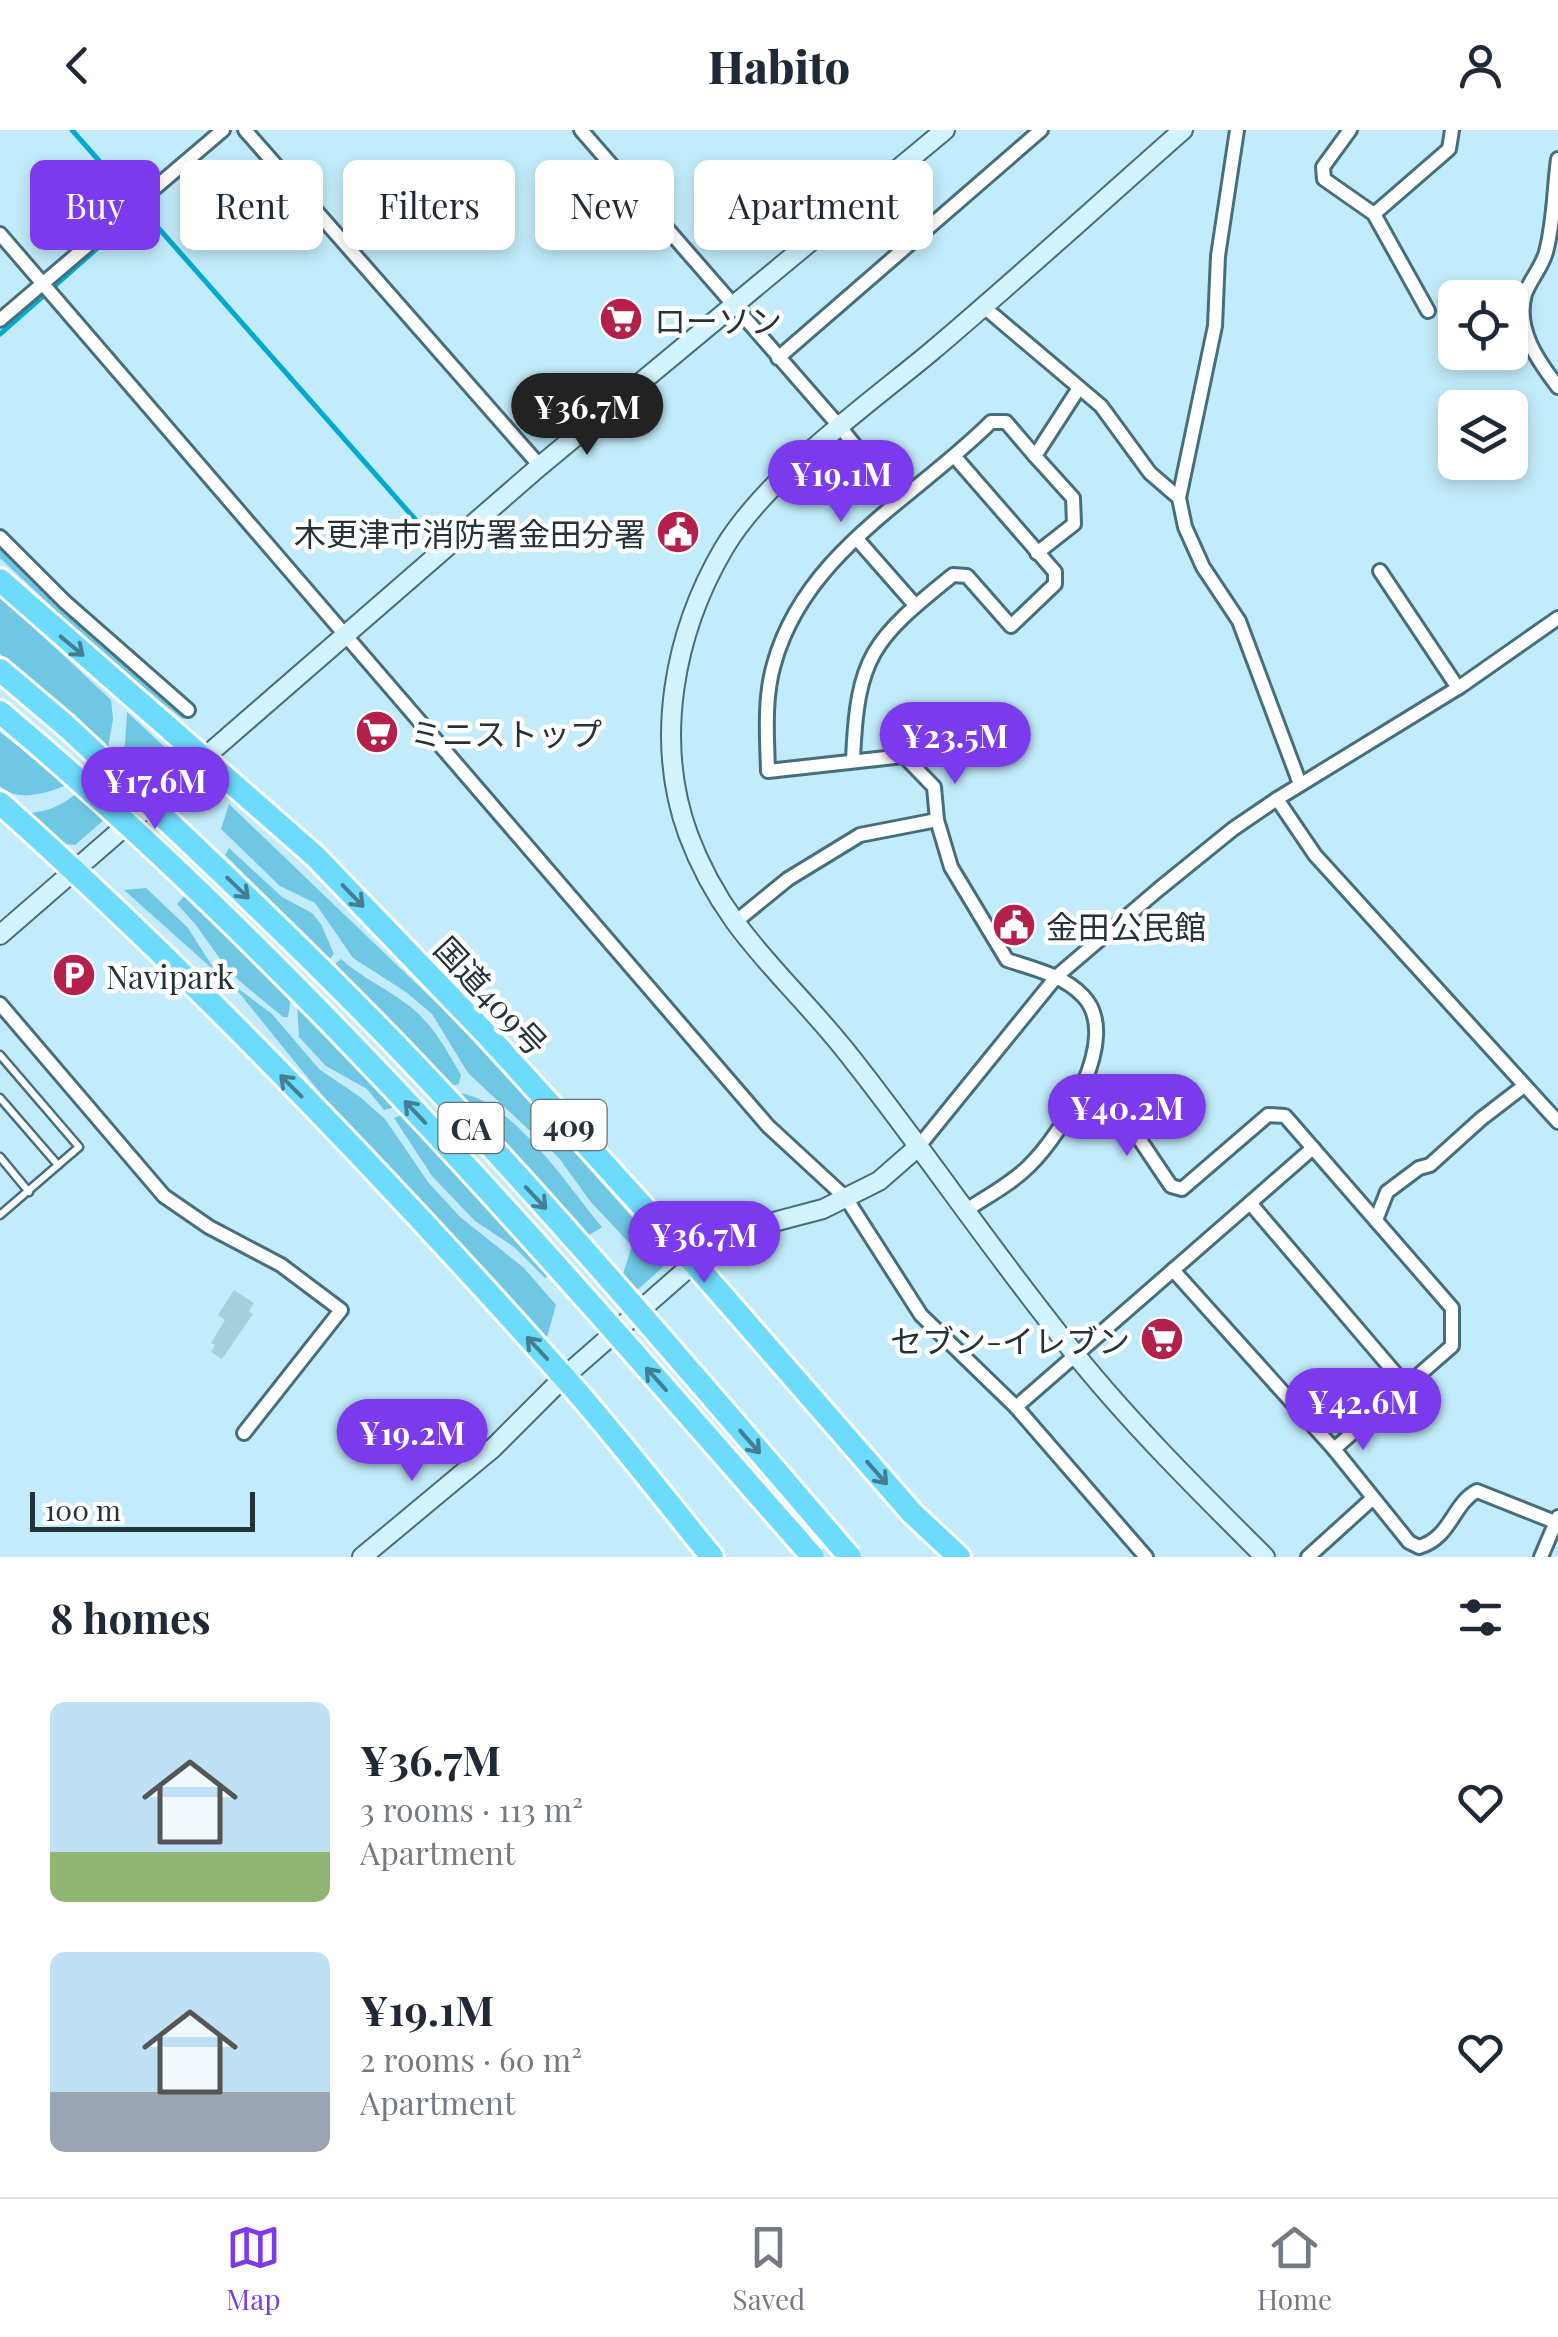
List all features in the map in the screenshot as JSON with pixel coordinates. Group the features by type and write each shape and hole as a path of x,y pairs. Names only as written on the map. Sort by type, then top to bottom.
{"highway":[{"name":"国道409号","path":"0,580 315,856 488,1036 694,1263 912,1513 959,1557"},
{"name":"CA","path":"0,670 65,725 273,921 394,1044 554,1217 850,1557"},
{"name":"CA","path":"0,712 141,834 371,1064 531,1237 814,1557"},
{"path":"0,803 74,870 352,1147 564,1378 712,1557"},
{"path":"912,1513 945,1557"}],"street":[{"path":"0,320 223,130"},
{"path":"246,130 540,466"},
{"path":"581,130 898,499"},
{"path":"0,935 540,466 945,130"},
{"path":"778,358 1041,130"},
{"path":"1183,130 781,480 750,513 724,548 684,639 674,682 670,734 687,830 707,878 734,923 842,1046 1075,1354 1168,1460 1265,1557"},
{"path":"1237,130 1218,256 1216,326 1179,498 1185,527 1203,568 1240,621 1300,784"},
{"path":"1350,130 1323,167 1324,179 1374,214 1428,311"},
{"path":"1374,214 1449,149 1452,130"},
{"path":"1558,159 1546,253 1525,294 1523,313 1527,338 1558,387"},
{"path":"0,234 768,1126 846,1198 921,1315 1016,1407 1146,1557"},
{"path":"984,306 1101,406 1150,474 1179,498"},
{"path":"1035,456 1079,388"},
{"path":"965,1211 1027,1168 1052,1138 1076,1099 1098,1036 1096,1016 1084,996 1057,976 1007,960 951,867 934,787 904,756 768,771 767,713 774,664 794,614 817,576 898,499 956,457 990,422 1006,422 1074,498 1074,524 1037,552"},
{"path":"853,762 856,703 864,668 882,638 915,605 953,574 967,576 1010,626 1055,584 1055,572 956,457"},
{"path":"0,537 65,602 188,710"},
{"path":"857,539 915,605"},
{"path":"1380,570 1458,688"},
{"path":"366,1556 492,1448 694,1263 743,1230 822,1209 879,1181 919,1146 1057,976 1174,877 1277,799 1458,688 1558,618"},
{"path":"1277,799 1315,855 1524,1086 1556,1116"},
{"path":"734,923 788,878 860,835 938,820"},
{"path":"0,1004 164,1196 209,1227 281,1265 341,1310 244,1433"},
{"path":"1376,1220 1386,1192 1419,1168 1430,1166 1524,1086"},
{"path":"1076,1099 1136,1134 1171,1186 1182,1188 1268,1115 1285,1116 1452,1308 1452,1346 1334,1450"},
{"path":"1016,1407 1313,1148"},
{"path":"1250,1203 1407,1387"},
{"path":"1172,1270 1334,1450 1410,1542 1419,1547 1429,1544 1453,1522 1466,1497 1477,1491 1556,1520 1541,1557"},
{"path":"1308,1557 1372,1499"}],"lane":[{"path":"0,1055 79,1147 29,1192 2,1210"},
{"path":"0,1098 58,1165"},
{"path":"0,1157 29,1192"}],"shaded area":[{"path":"0,543 187,715 183,719 119,670 0,558"},
{"path":"0,596 111,700 113,719 108,748 0,654"},
{"path":"127,712 172,754 171,762 146,783 119,758 125,744"},
{"path":"0,732 67,785 24,795 0,786"},
{"path":"76,794 105,819 75,845 66,844 26,813 53,808"},
{"path":"229,804 471,1036 664,1253 663,1267 636,1291 623,1274 632,1246 590,1201 559,1158 468,1073 432,1014 353,958 315,903 280,886 221,829"},
{"path":"229,848 282,897 312,913 334,954 330,959 225,855"},
{"path":"146,888 188,928 216,972 124,890"},
{"path":"185,895 291,997 288,1017 283,1017 230,973 177,904"},
{"path":"341,959 425,1020 461,1075 459,1084 451,1086 335,964"},
{"path":"231,983 272,1014 319,1069 385,1119 428,1182 460,1217 524,1268 556,1305 547,1337 540,1339 321,1094"},
{"path":"297,1003 396,1107 384,1110 367,1089 326,1066 299,1037"},
{"path":"458,1093 478,1099 518,1127 602,1227 588,1236"},
{"path":"402,1115 549,1276 545,1278 514,1247 475,1221 432,1176 394,1118"}],"building":[{"path":"234,1290 254,1303 249,1311 253,1314 222,1359 211,1352 215,1345 211,1343 225,1320 218,1315"}],"waterway":[{"path":"72,130 429,535"},
{"path":"0,334 95,250"}],"place":[{"name":"ローソン","path":"621,319"},
{"name":"木更津市消防署金田分署","path":"678,532"},
{"name":"ミニストップ","path":"377,732"},
{"name":"金田公民館","path":"1014,925"},
{"name":"Navipark","path":"74,975"},
{"name":"セブン-イレブン","path":"1162,1339"}]}
